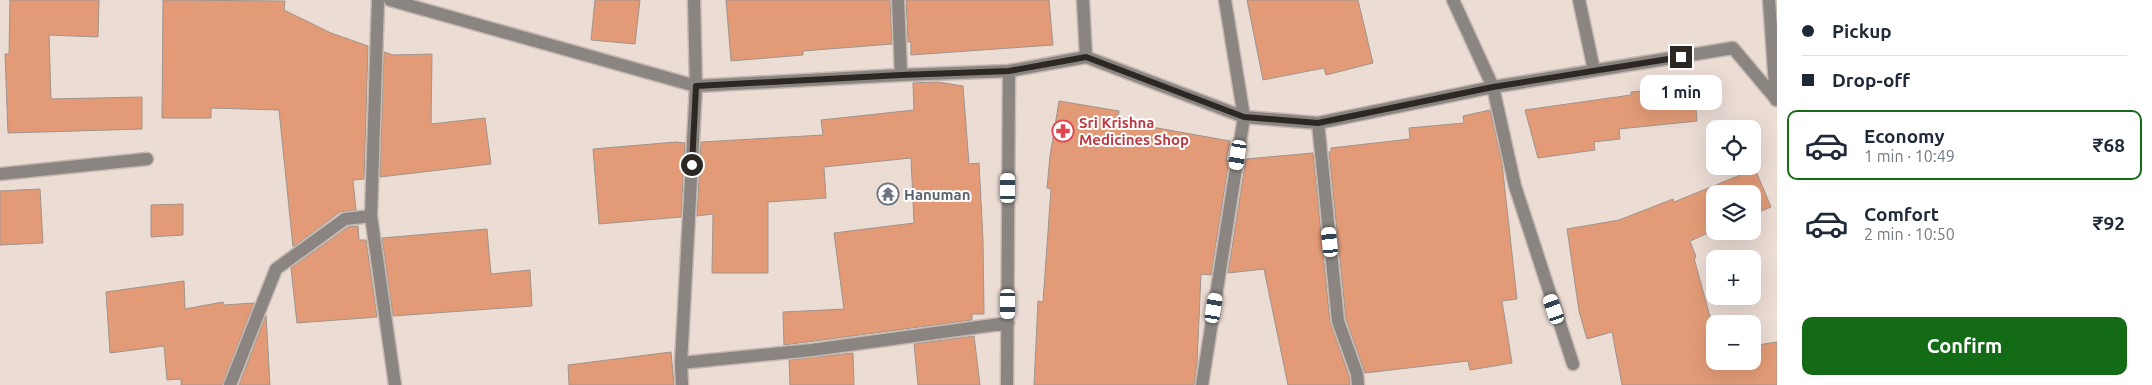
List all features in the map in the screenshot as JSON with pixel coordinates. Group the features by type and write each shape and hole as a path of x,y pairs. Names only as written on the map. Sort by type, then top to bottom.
{"street":[{"path":"378,0 371,216 395,385"},
{"path":"390,0 696,86 1009,71 1086,57 1244,117 1318,123 1493,87 1733,48 1776,101"},
{"path":"682,385 680,363 696,86 694,0"},
{"path":"898,0 901,75"},
{"path":"1083,0 1086,57"},
{"path":"1202,385 1244,117 1225,0"},
{"path":"1454,0 1493,87 1515,186 1573,364"},
{"path":"1579,0 1594,70"},
{"path":"1768,0 1776,101"},
{"path":"1007,385 1009,71"},
{"path":"1318,123 1338,321 1357,374 1358,385"},
{"path":"0,174 147,159"},
{"path":"230,385 276,269 345,219 371,216"},
{"path":"680,363 812,350 1008,323"}],"building":[{"path":"10,0 99,0 98,37 49,35 51,99 142,97 142,129 8,133 5,54 9,54"},
{"path":"163,0 285,1 284,10 331,33 368,46 364,179 353,180 356,210 340,212 293,247 279,110 211,108 211,118 162,118"},
{"path":"595,0 640,0 635,44 591,40"},
{"path":"726,0 890,0 892,44 803,51 803,55 731,61"},
{"path":"906,0 1049,0 1053,45 911,55 911,42 908,42"},
{"path":"1247,0 1358,0 1373,63 1326,75 1324,68 1263,80"},
{"path":"384,52 393,55 432,54 431,124 485,118 491,164 380,177"},
{"path":"938,82 963,86 969,164 979,163 984,314 972,314 972,320 784,345 783,312 844,309 834,233 914,223 911,158 824,167 826,198 768,202 768,273 712,273 713,214 697,216 701,142 823,135 821,120 914,110 913,83"},
{"path":"1694,86 1697,121 1619,129 1620,139 1594,142 1595,150 1538,158 1525,110 1631,95 1631,92"},
{"path":"1059,101 1119,111 1118,121 1230,141 1226,161 1229,160 1211,275 1201,274 1197,363 1194,385 1034,385 1038,301 1043,302 1051,189 1047,188"},
{"path":"1490,110 1502,163 1517,299 1502,301 1512,363 1470,370 1468,361 1365,373 1346,319 1329,152 1331,152 1331,148 1410,139 1409,128 1464,123 1463,116"},
{"path":"676,142 685,143 681,217 599,224 593,149"},
{"path":"1313,153 1330,322 1349,376 1350,385 1288,385 1264,269 1228,273 1246,159"},
{"path":"1740,175 1758,175 1771,207 1761,211 1761,185 1716,185"},
{"path":"40,189 43,243 0,245 0,191"},
{"path":"1706,189 1706,234 1690,241 1696,257 1694,258 1710,315 1706,315 1706,370 1761,370 1761,345 1777,342 1777,385 1622,385 1612,332 1587,339 1579,311 1567,229 1619,220 1673,199 1674,202"},
{"path":"183,204 183,235 151,237 151,205"},
{"path":"358,226 359,240 366,240 377,317 297,323 291,268 348,227"},
{"path":"487,229 491,274 530,270 532,306 393,316 382,238"},
{"path":"184,281 185,309 223,302 224,305 254,303 222,385 181,385 181,379 167,380 164,346 110,353 106,292"},
{"path":"266,315 270,385 239,385"},
{"path":"974,336 980,385 918,385 914,344"},
{"path":"671,352 674,385 569,385 568,365"},
{"path":"853,353 854,385 790,385 789,360"}],"place":[{"name":"Sri Krishna Medicines Shop","path":"1063,131"},
{"name":"Hanuman","path":"888,194"}],"route":[{"path":"692,165 696,86 1009,71 1086,57 1244,117 1318,123 1493,87 1681,57"}]}
